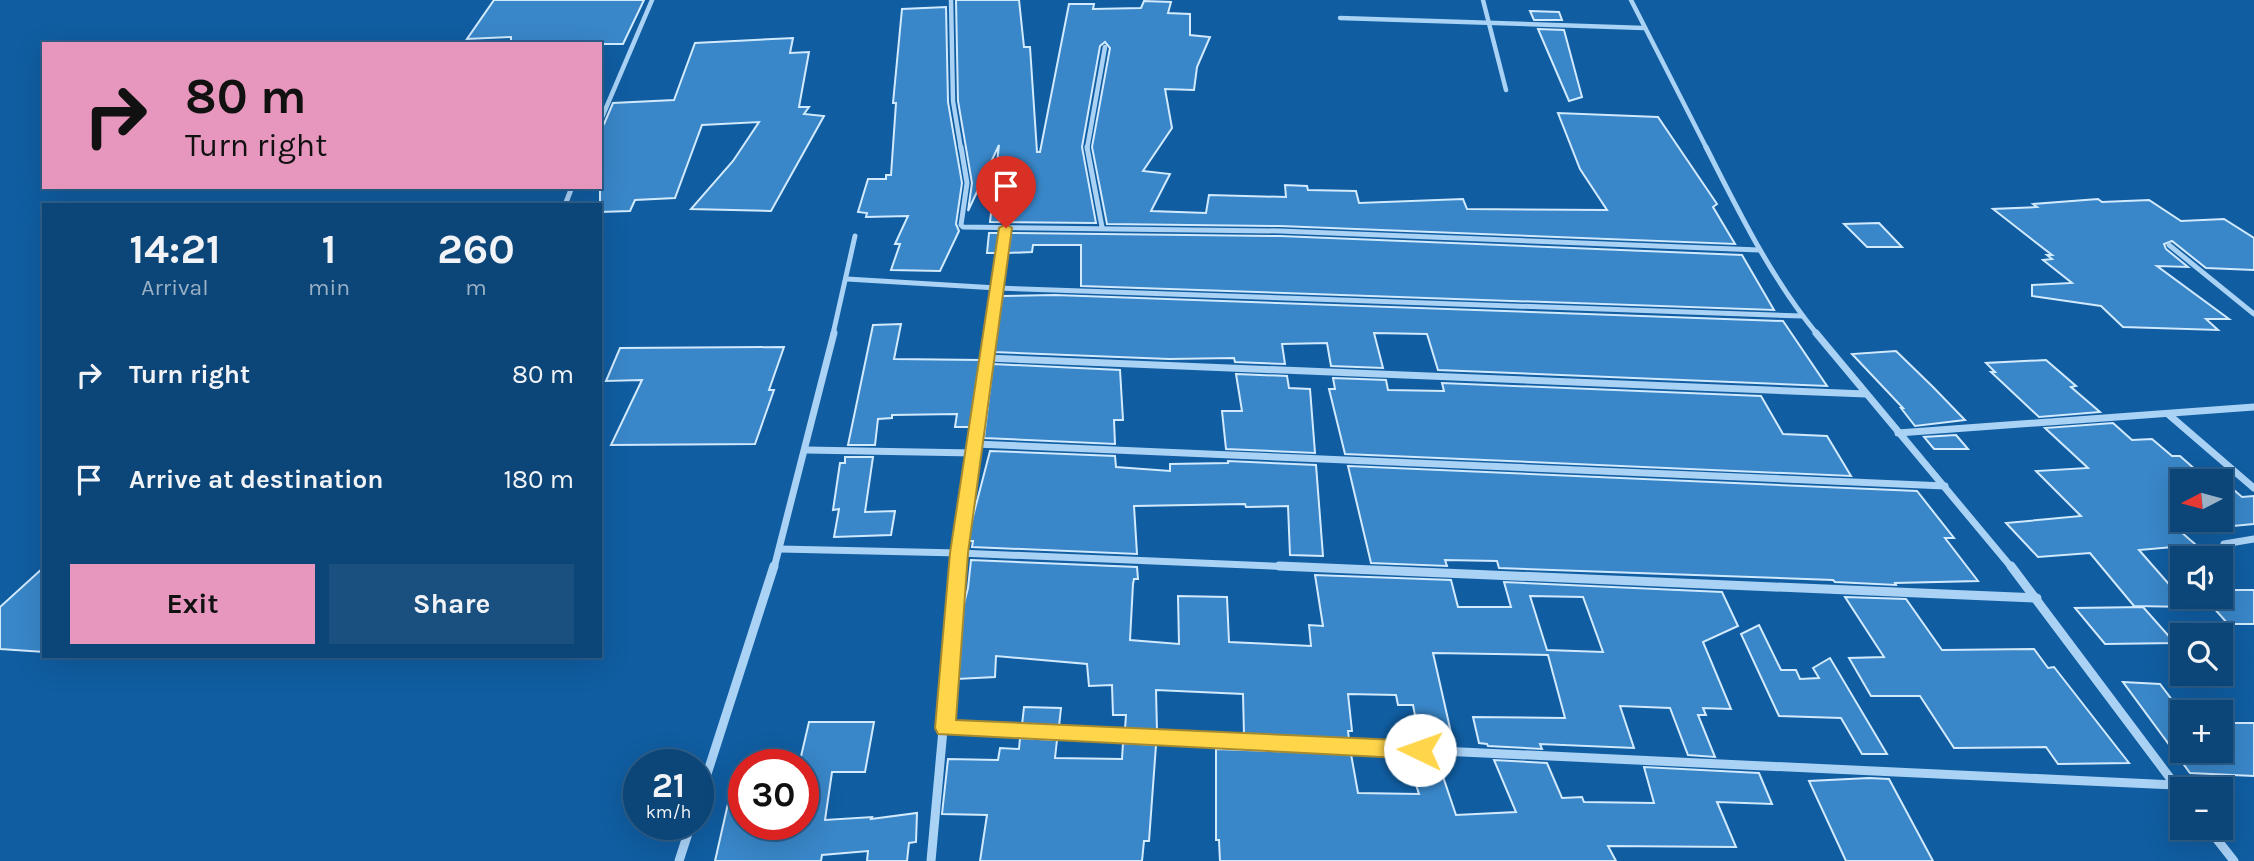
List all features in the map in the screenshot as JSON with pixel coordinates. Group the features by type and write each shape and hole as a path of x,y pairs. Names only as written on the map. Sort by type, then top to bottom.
{"street":[{"path":"602,117 652,0"},
{"path":"951,0 953,101 967,183 961,226 1102,227 1759,250"},
{"path":"1483,0 1506,90"},
{"path":"1632,0 1759,250 1802,316 2037,598 2170,778"},
{"path":"1340,18 1644,28"},
{"path":"1102,227 1087,152 1105,47"},
{"path":"931,861 959,553 1006,228"},
{"path":"714,753 780,549 848,279 855,236"},
{"path":"2169,245 2254,314"},
{"path":"848,279 997,288 1802,316"},
{"path":"987,358 1866,394"},
{"path":"1898,433 2254,407"},
{"path":"2168,414 2254,488"},
{"path":"806,450 974,449 1945,486"},
{"path":"2224,544 2254,539"},
{"path":"780,549 959,553 2037,598"},
{"path":"945,728 2170,785"},
{"path":"679,861 686,840"},
{"path":"2217,840 2234,861"}],"building":[{"path":"494,0 644,0 623,44 511,42 511,37 467,39"},
{"path":"956,0 1019,0 1024,47 1030,47 1037,152 1040,152 1069,4 1094,4 1093,9 1141,8 1144,1 1171,2 1168,13 1190,14 1190,35 1210,37 1197,67 1194,90 1165,89 1172,128 1143,171 1170,174 1151,211 1206,213 1209,195 1286,197 1285,185 1307,186 1308,190 1356,191 1359,203 1463,199 1467,209 1607,210 1580,169 1558,113 1658,117 1717,204 1713,207 1735,244 1280,226 1107,224 1092,147 1110,48 1105,42 1100,46 1082,147 1096,223 990,222 999,145 968,211 972,183 958,101"},
{"path":"946,7 948,102 962,183 956,224 959,231 940,271 891,270 900,244 895,244 908,216 866,217 867,213 858,212 868,179 886,179 886,175 891,175 896,103 893,103 902,9"},
{"path":"1530,11 1559,12 1562,20 1534,20"},
{"path":"1538,29 1564,30 1582,97 1569,101"},
{"path":"793,38 790,53 809,52 799,107 809,107 804,114 824,116 771,211 691,209 733,161 759,122 702,125 675,198 635,200 630,211 602,212 602,126 613,103 674,100 695,43"},
{"path":"2098,199 2102,202 2149,200 2181,221 2224,219 2254,238 2254,270 2206,268 2172,241 2164,244 2166,249 2188,267 2157,266 2229,319 2206,319 2218,330 2123,327 2101,306 2032,296 2032,285 2072,283 2043,260 2052,259 2047,255 2052,255 1993,209 2037,207 2033,204"},
{"path":"1879,223 1902,247 1867,247 1844,224"},
{"path":"989,233 1000,233 997,253 987,253"},
{"path":"1011,233 1280,236 1742,255 1774,310 1081,286 1081,245 1033,245 1032,252 1008,253"},
{"path":"1055,295 1783,321 1827,386 1438,370 1427,334 1374,333 1383,368 1331,366 1327,343 1282,344 1285,364 1235,362 1234,358 1169,359 994,352 1002,296"},
{"path":"901,324 894,359 981,360 972,427 955,427 957,414 892,415 892,418 878,419 875,445 848,445 873,325"},
{"path":"784,347 769,390 774,390 755,444 611,445 642,380 606,381 620,348"},
{"path":"1896,351 1965,420 1915,426 1903,408 1852,354"},
{"path":"2046,360 2076,386 2071,387 2100,412 2039,417 1991,372 1995,372 1986,363"},
{"path":"993,364 1120,370 1123,420 1114,420 1115,444 984,438"},
{"path":"1236,374 1287,376 1289,388 1310,389 1315,453 1226,449 1222,411 1242,411"},
{"path":"1333,378 1386,380 1388,390 1444,391 1442,383 1761,396 1783,434 1827,436 1851,476 1345,454 1329,389 1335,389"},
{"path":"2113,423 2132,440 2152,439 2172,456 2180,456 2195,469 2170,469 2170,532 2181,532 2196,545 2139,550 2170,585 2170,607 2134,606 2090,553 2038,557 2006,523 2081,516 2036,471 2088,468 2045,428"},
{"path":"1956,435 1968,449 1934,449 1924,437"},
{"path":"990,451 1115,456 1116,467 1170,471 1170,464 1228,461 1316,465 1323,556 1290,555 1288,506 1246,507 1245,504 1134,506 1137,554 972,547 973,541 968,541 969,532"},
{"path":"845,457 873,457 865,512 895,511 891,535 834,537 839,509 833,510 840,463 845,463"},
{"path":"1348,466 1917,491 1954,538 1945,538 1978,581 1895,583 1896,585 1833,580 1499,568 1497,561 1445,560 1447,566 1371,563"},
{"path":"2233,489 2242,497 2254,496 2254,524 2233,526"},
{"path":"971,560 1137,567 1138,579 1134,579 1133,584 1130,640 1179,644 1178,596 1227,597 1229,642 1311,646 1309,625 1323,626 1315,575 1451,580 1458,607 1511,607 1504,582 1722,592 1738,626 1703,642 1731,709 1703,708 1706,715 1698,715 1715,757 1688,755 1670,708 1620,706 1634,748 1540,744 1542,749 1488,746 1479,743 1473,717 1565,718 1548,655 1433,653 1452,737 1419,736 1413,705 1398,705 1396,695 1348,694 1352,731 1348,731 1349,740 1244,735 1243,694 1156,690 1157,731 1125,729 1126,715 1113,715 1112,685 1089,686 1087,664 996,656 995,677 957,679 960,619 968,588","holes":["1530,596 1583,597 1603,652 1547,650"]},
{"path":"42,569 42,652 0,649 0,607"},
{"path":"2233,590 2254,590 2254,624 2227,623 2215,609 2233,609"},
{"path":"1845,597 1906,599 1942,650 2034,649 2048,668 2054,667 2129,763 2058,764 2046,747 1954,748 1920,696 1871,696 1849,658 1884,657"},
{"path":"2143,607 2170,637 2170,643 2105,644 2075,608"},
{"path":"1759,625 1781,670 1796,670 1800,679 1819,678 1813,668 1830,658 1887,754 1862,754 1841,718 1779,716 1741,634"},
{"path":"2123,682 2160,684 2172,700 2170,700 2170,746"},
{"path":"1024,707 1061,708 1059,726 1022,725"},
{"path":"809,722 874,722 865,772 832,772 825,820 872,817 871,819 917,813 916,842 909,843 907,861 867,861 868,851 822,855 821,861 715,861 728,804 728,840 819,840 819,749 803,749"},
{"path":"2233,723 2254,723 2254,776 2190,773 2183,763 2233,763"},
{"path":"1020,738 1057,740 1055,758 1122,759 1123,743 1156,745 1149,841 1144,841 1142,861 980,861 987,815 942,814 948,759 998,760 1000,748 1019,749"},
{"path":"1216,749 1351,754 1358,793 1419,794 1408,761 1437,759 1456,815 1516,812 1494,760 1547,763 1562,798 1582,797 1584,802 1654,803 1644,767 1759,773 1772,804 1717,802 1736,847 1608,846 1616,861 1220,861 1219,840 1216,840"},
{"path":"1889,779 1933,861 1846,861 1809,781"}],"route":[{"path":"1006,228 959,553 945,728 1420,750"}]}
